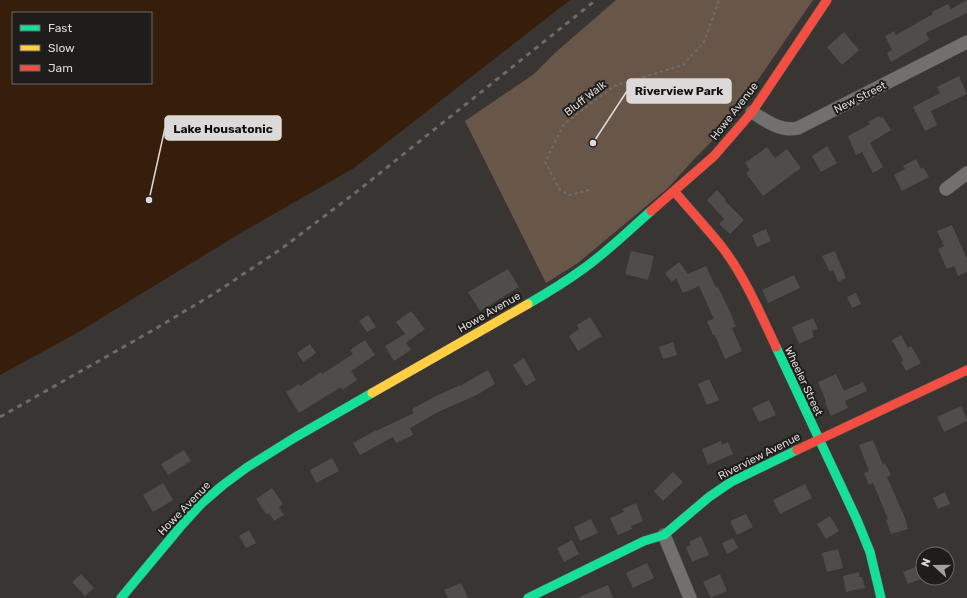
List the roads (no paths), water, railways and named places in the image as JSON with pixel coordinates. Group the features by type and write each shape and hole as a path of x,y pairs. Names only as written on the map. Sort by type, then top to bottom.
{"street":[{"name":"Howe Avenue","path":"121,598 203,503 225,484 294,438 557,287 583,269 610,247 714,156 738,129 752,112 827,0"},
{"name":"New Street","path":"752,112 768,122 782,128 793,130 967,42"},
{"path":"946,189 967,174"},
{"name":"Wheeler Street","path":"674,191 722,247 738,271 760,313 857,520 870,552 881,598"},
{"name":"Riverview Avenue","path":"528,598 644,541 664,535 709,497 731,482 818,439 967,370"},
{"path":"664,535 690,598"}],"railway":[{"path":"0,417 155,329 215,293 281,249 355,193 596,0"}],"place":[{"name":"Riverview Park","path":"593,143"},
{"name":"Lake Housatonic","path":"149,200"}]}
